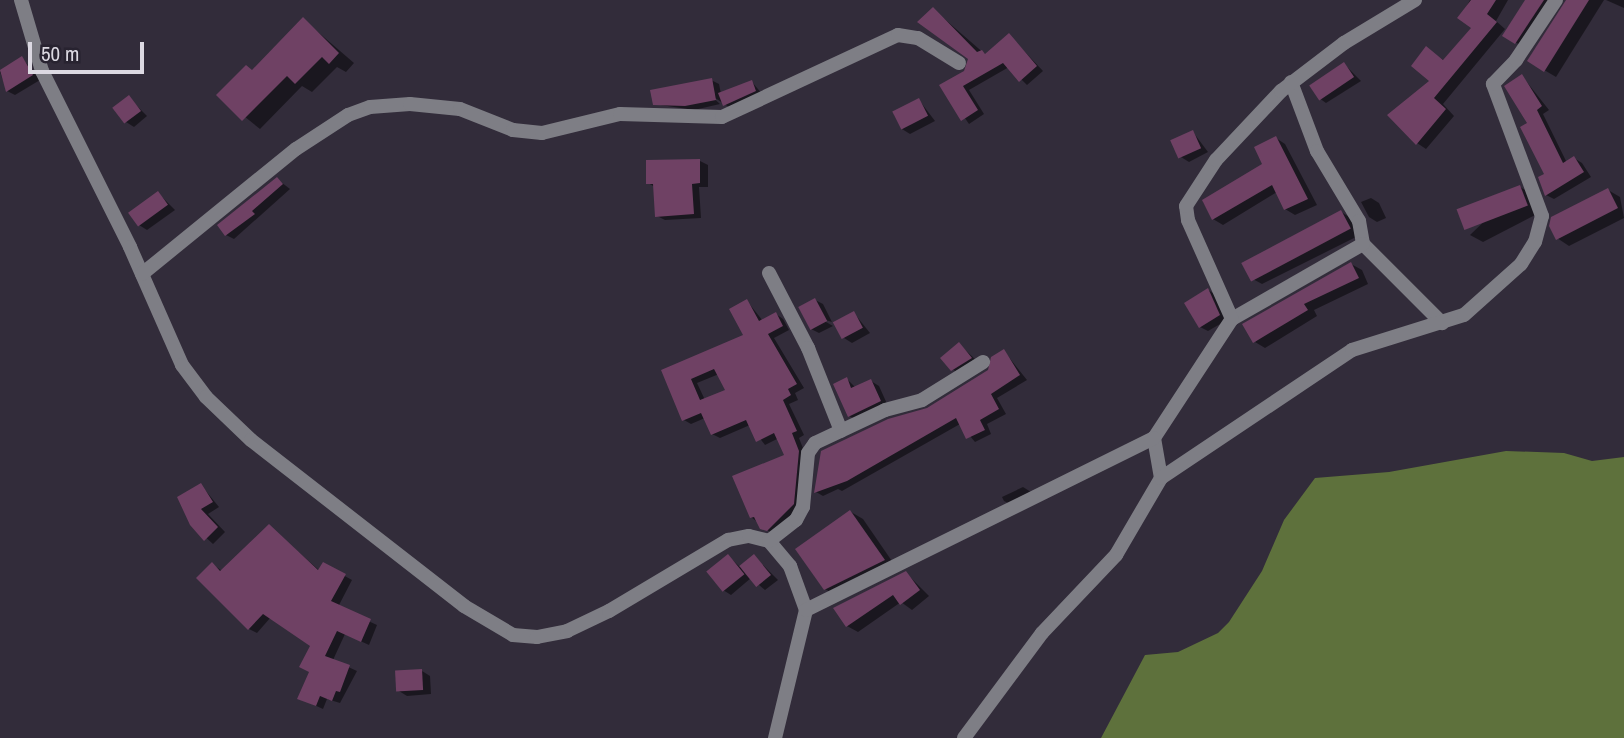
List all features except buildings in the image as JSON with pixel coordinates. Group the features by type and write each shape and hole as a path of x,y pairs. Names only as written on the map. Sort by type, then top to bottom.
{"street":[{"path":"21,0 42,71 142,274 182,366 206,397 251,440 442,589 513,635 537,637 567,631 609,611 728,540 749,536 769,541 790,566 806,610 775,738"},
{"path":"1233,319 1188,220 1186,206 1216,160 1291,82 1415,0"},
{"path":"964,738 1042,633 1116,555 1161,478 1352,350 1464,315 1521,264 1535,242 1542,216 1493,84 1516,60 1556,0"},
{"path":"142,274 296,149 348,115 370,107 438,106 479,113 513,130 542,133 620,114 722,117 898,35 918,38 959,63"},
{"path":"1291,82 1317,151 1359,221 1363,244 1442,323"},
{"path":"806,610 1154,438 1233,319 1363,244"},
{"path":"769,273 808,348 841,431"},
{"path":"769,541 796,520 803,507 811,447 885,410 922,400 983,362"},
{"path":"1154,438 1161,478"}],"green space":[{"path":"1506,451 1564,453 1592,461 1624,457 1624,738 1101,738 1145,655 1178,652 1218,633 1229,622 1262,571 1284,520 1315,478 1389,472"}]}
